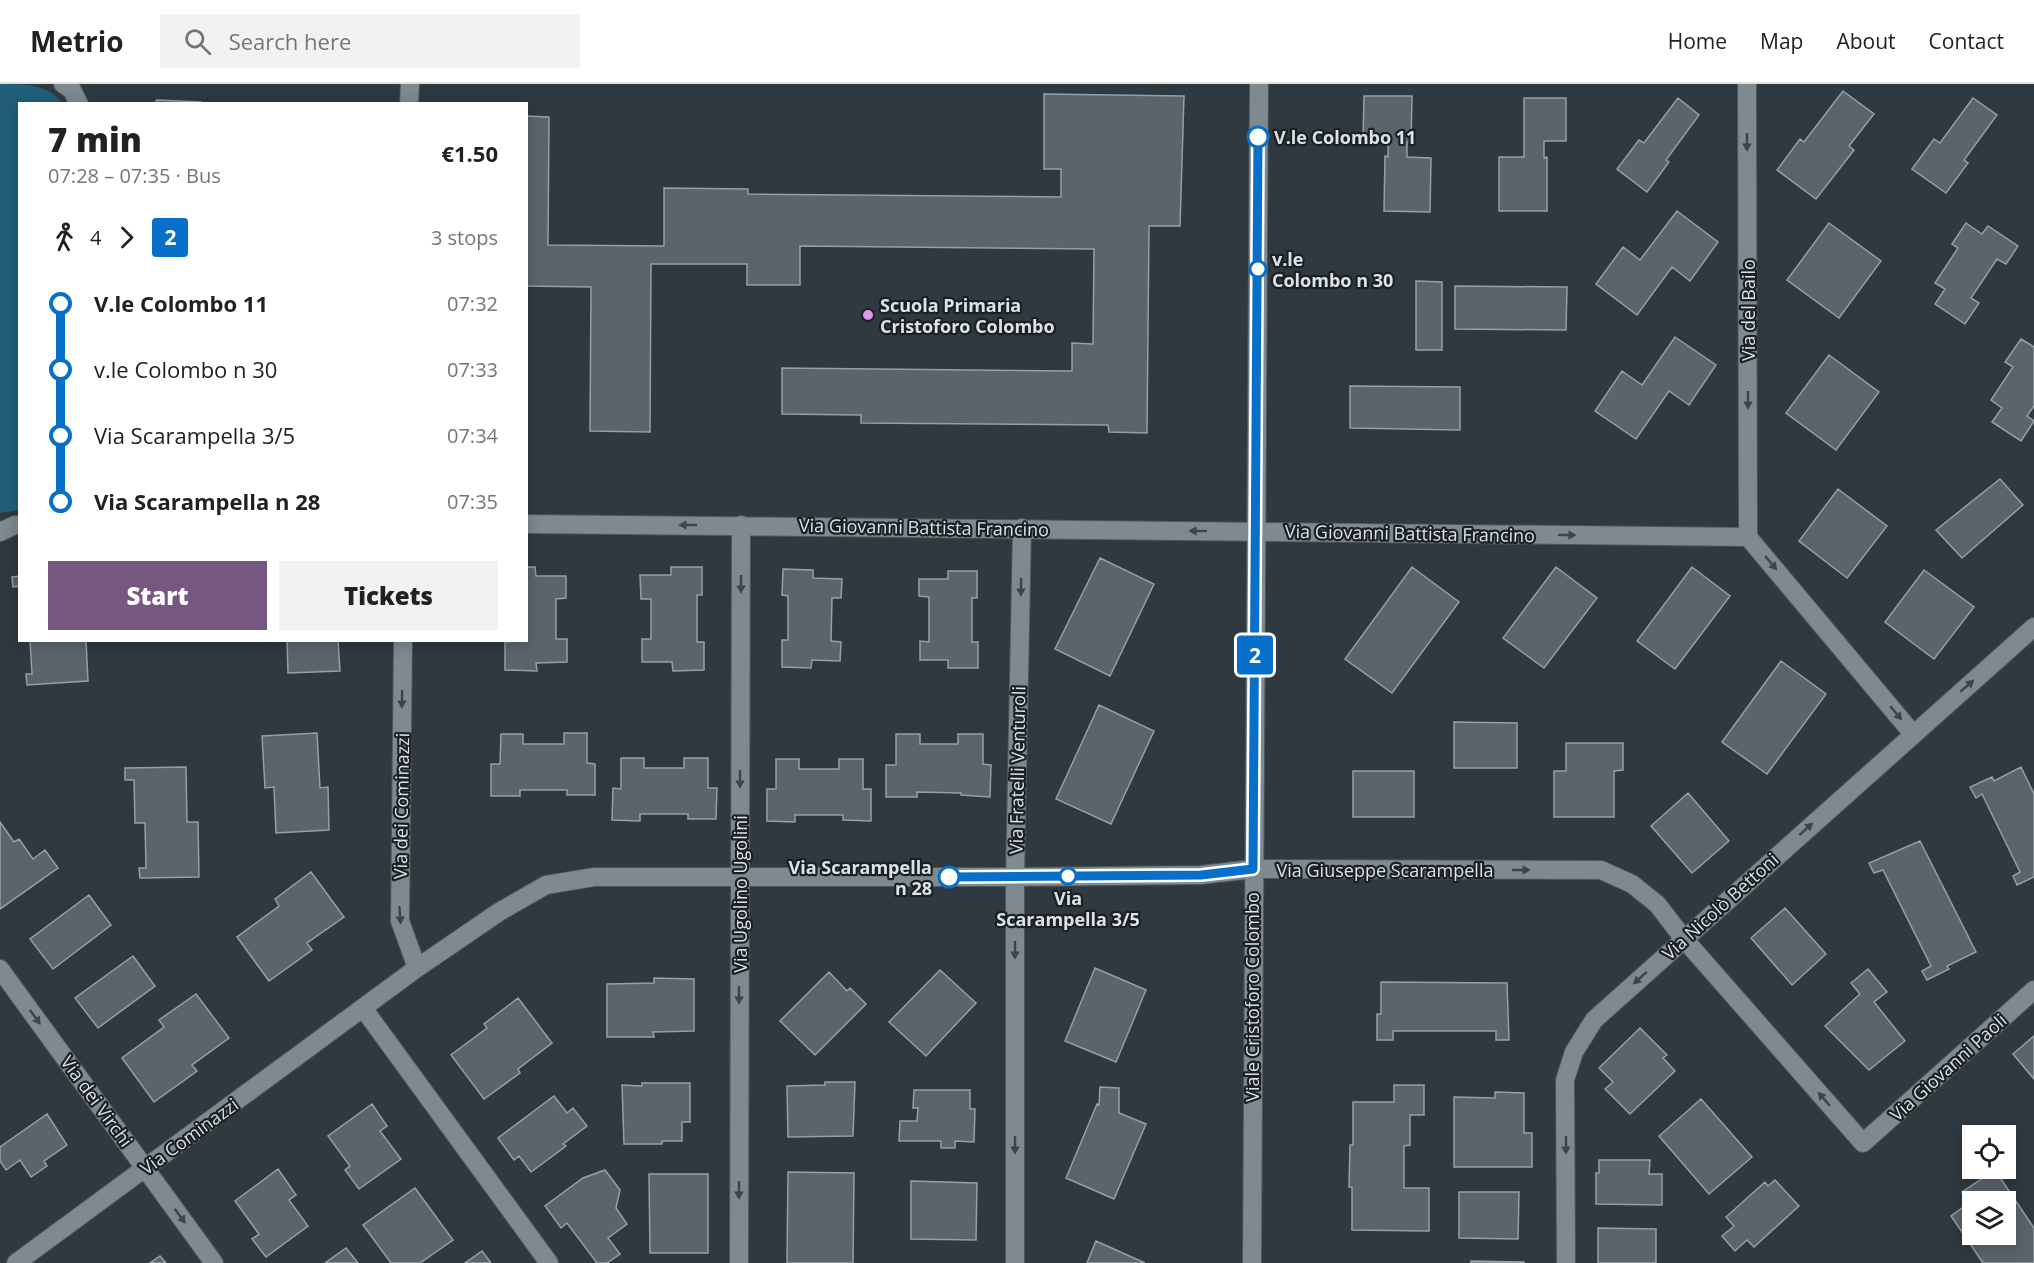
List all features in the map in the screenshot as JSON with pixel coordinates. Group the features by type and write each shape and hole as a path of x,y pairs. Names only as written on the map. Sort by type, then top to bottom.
{"street":[{"path":"63,84 72,90 78,102"},
{"path":"409,102 410,84"},
{"name":"Viale Cristoforo Colombo","path":"1252,1263 1258,84"},
{"name":"Via del Bailo","path":"1747,84 1748,537"},
{"name":"Via Giovanni Battista Francino","path":"528,524 1748,537"},
{"path":"0,532 18,525"},
{"name":"Via Ugolino Ugolini","path":"739,1263 741,525"},
{"name":"Via Fratelli Venturoli","path":"1015,1263 1015,877 1022,528"},
{"path":"1748,537 1913,734"},
{"name":"Via Nicolò Bettoni","path":"1566,1263 1565,1080 1574,1052 1594,1020 2034,627"},
{"name":"Via dei Cominazzi","path":"403,642 400,921 417,968"},
{"name":"Via Giuseppe Scarampella","path":"417,968 499,912 546,885 594,877 740,875 900,878 1201,875 1253,869 1601,870 1632,884 1658,904 1684,939 1863,1143"},
{"name":"Via Cominazzi","path":"16,1263 417,968"},
{"name":"Via dei Virchi","path":"0,969 214,1263"},
{"name":"Via Giovanni Paoli","path":"1863,1143 2034,990"},
{"path":"363,1008 549,1263"}],"shaded area":[{"path":"0,84 35,86 50,92 61,102 18,102 18,510 0,513"}],"building":[{"path":"1843,91 1874,114 1849,146 1854,150 1816,199 1777,170 1800,139 1804,142"},
{"path":"1044,94 1184,96 1180,226 1149,226 1147,433 1109,432 1108,425 861,423 861,415 782,414 782,368 1072,371 1072,343 1093,344 1094,249 800,246 800,285 747,285 747,264 651,264 650,432 590,431 591,287 528,286 528,116 549,117 548,245 664,246 664,188 748,189 748,194 1061,197 1061,169 1044,169"},
{"path":"1364,96 1412,96 1411,142 1407,142 1407,157 1431,158 1430,212 1384,211 1385,156 1388,157 1388,142 1363,141"},
{"path":"1524,98 1566,98 1566,141 1544,141 1544,158 1547,157 1547,211 1499,211 1499,157 1524,157"},
{"path":"1678,98 1699,115 1666,160 1669,162 1647,192 1617,169 1639,140 1644,143"},
{"path":"1973,98 1997,115 1964,160 1968,163 1946,193 1912,169 1934,139 1940,143"},
{"path":"157,100 201,102 156,102"},
{"path":"1677,211 1718,242 1690,281 1672,267 1637,315 1596,284 1623,247 1640,260"},
{"path":"1829,223 1881,261 1839,318 1787,280"},
{"path":"1966,223 1982,234 1988,226 2018,246 2006,264 1997,259 1971,298 1979,303 1965,324 1935,304 1945,289 1935,283 1958,248 1952,244"},
{"path":"1416,281 1442,282 1442,350 1416,350"},
{"path":"1455,286 1567,287 1566,330 1455,329"},
{"path":"1675,337 1716,365 1689,405 1669,391 1636,439 1595,411 1622,371 1642,385"},
{"path":"2021,339 2034,347 2034,406 2027,416 2034,421 2021,441 1992,422 2002,408 1991,400 2013,367 2005,362"},
{"path":"1829,355 1879,392 1836,450 1786,413"},
{"path":"1350,386 1460,387 1460,430 1350,428"},
{"path":"2000,479 2023,505 1962,558 1936,530"},
{"path":"1838,489 1887,526 1847,578 1799,541"},
{"path":"1100,558 1154,584 1110,676 1055,649"},
{"path":"528,567 535,567 536,576 566,576 566,598 556,599 556,639 567,639 567,662 536,663 537,671 505,670 505,642 528,642"},
{"path":"671,567 702,567 702,595 697,595 697,642 704,642 704,670 673,671 672,662 642,662 642,639 651,639 651,599 641,599 640,575 671,575"},
{"path":"1412,567 1459,602 1392,693 1345,659"},
{"path":"1556,567 1597,598 1544,668 1503,638"},
{"path":"1692,567 1730,596 1675,669 1637,641"},
{"path":"783,569 813,570 813,578 842,579 841,598 832,598 831,641 841,642 840,661 812,660 811,668 782,667 782,640 788,640 788,596 782,595"},
{"path":"1924,570 1974,607 1934,659 1885,622"},
{"path":"948,571 977,571 977,598 972,598 972,642 978,642 978,668 948,668 948,660 920,660 920,641 929,642 929,597 919,596 919,579 948,579"},
{"path":"18,576 18,586 13,587 12,577"},
{"path":"30,642 86,642 88,681 27,685 26,674 32,674"},
{"path":"287,642 338,642 340,671 288,673"},
{"path":"1781,661 1826,694 1767,774 1722,742"},
{"path":"1099,705 1154,731 1111,824 1056,799"},
{"path":"1454,722 1517,723 1517,768 1454,768"},
{"path":"317,733 320,788 328,787 329,830 276,833 274,787 265,788 262,736"},
{"path":"564,733 587,733 587,763 595,764 595,795 567,795 567,790 520,790 520,796 491,796 491,764 500,764 501,734 523,734 523,744 564,744"},
{"path":"896,734 920,734 920,744 958,744 958,734 983,734 983,764 991,765 990,797 961,795 961,793 917,792 917,797 886,797 886,765 896,765"},
{"path":"1566,743 1623,743 1623,770 1614,771 1614,817 1554,817 1554,771 1566,771"},
{"path":"621,758 644,758 644,768 684,768 684,758 708,758 708,788 717,788 716,819 688,819 688,814 640,814 640,821 612,820 613,788 621,789"},
{"path":"776,759 799,759 799,769 839,769 839,759 863,759 863,789 871,789 871,821 843,820 843,815 795,815 795,822 767,821 767,789 776,789"},
{"path":"186,767 187,822 198,822 199,877 140,878 139,868 146,868 145,823 135,823 134,780 125,780 125,768"},
{"path":"2021,767 2034,794 2034,877 2017,885 2013,876 2020,872 1982,794 1976,798 1970,787 1992,777 1994,781"},
{"path":"1353,771 1414,771 1414,817 1353,817"},
{"path":"1688,793 1729,841 1692,873 1651,826"},
{"path":"0,822 14,842 19,839 33,859 45,850 58,868 0,909"},
{"path":"1920,841 1976,952 1947,966 1949,969 1927,980 1922,971 1931,966 1883,870 1874,873 1869,863"},
{"path":"311,872 344,917 307,943 312,950 269,981 237,937 279,906 275,899"},
{"path":"89,895 111,925 53,969 30,939"},
{"path":"1785,908 1826,954 1792,985 1751,938"},
{"path":"133,956 155,986 98,1028 75,998"},
{"path":"1095,968 1146,990 1116,1062 1065,1041"},
{"path":"1868,969 1887,992 1874,1002 1905,1041 1869,1070 1825,1026 1860,994 1851,983"},
{"path":"940,970 976,1003 926,1056 889,1022"},
{"path":"829,972 847,991 850,988 866,1004 815,1055 780,1021"},
{"path":"654,978 694,979 694,1031 653,1032 654,1037 607,1037 607,984 654,983"},
{"path":"1381,982 1507,983 1509,1040 1496,1040 1496,1031 1393,1031 1393,1040 1377,1040 1377,1014 1381,1014"},
{"path":"196,994 229,1038 192,1065 197,1071 154,1102 122,1058 164,1027 159,1020"},
{"path":"518,998 552,1043 518,1069 520,1073 484,1099 451,1055 487,1028 484,1024"},
{"path":"1640,1028 1667,1055 1663,1058 1675,1071 1630,1114 1605,1089 1613,1082 1599,1068"},
{"path":"2034,1036 2034,1079 2013,1054"},
{"path":"825,1082 855,1082 853,1136 788,1137 787,1086 825,1085"},
{"path":"642,1083 690,1083 690,1122 682,1122 682,1141 662,1141 662,1144 624,1144 622,1085 642,1086"},
{"path":"1394,1085 1424,1085 1424,1115 1410,1115 1410,1145 1404,1146 1404,1188 1429,1188 1429,1231 1352,1230 1352,1187 1349,1187 1350,1145 1353,1145 1353,1102 1394,1102"},
{"path":"1100,1087 1119,1088 1119,1113 1146,1124 1114,1199 1066,1178 1097,1104 1099,1105"},
{"path":"914,1090 970,1090 970,1109 975,1109 974,1142 955,1141 955,1148 941,1148 941,1141 899,1141 900,1121 917,1121 918,1108 913,1108"},
{"path":"1495,1092 1524,1093 1524,1133 1532,1133 1532,1167 1454,1167 1454,1097 1495,1098"},
{"path":"554,1096 567,1113 573,1108 587,1126 563,1144 566,1146 531,1172 519,1156 514,1160 498,1138"},
{"path":"1701,1099 1752,1157 1709,1194 1659,1136"},
{"path":"372,1104 387,1126 380,1131 401,1159 359,1189 345,1170 350,1166 328,1136"},
{"path":"47,1114 67,1145 44,1161 47,1166 31,1177 20,1160 6,1170 0,1161 0,1147"},
{"path":"1599,1160 1650,1160 1649,1174 1662,1174 1662,1205 1596,1204 1596,1173 1599,1173"},
{"path":"278,1169 296,1195 289,1200 308,1226 266,1257 252,1239 259,1234 235,1201"},
{"path":"605,1170 620,1190 616,1208 627,1224 608,1238 620,1254 607,1263 597,1263 567,1223 561,1228 545,1206 583,1178"},
{"path":"788,1172 854,1173 853,1263 787,1263"},
{"path":"649,1174 708,1174 708,1253 650,1253"},
{"path":"1982,1179 2001,1179 2009,1191 1964,1191"},
{"path":"1775,1180 1799,1206 1754,1247 1747,1240 1735,1251 1722,1236 1734,1226 1726,1217 1765,1182 1768,1186"},
{"path":"911,1181 977,1183 976,1240 911,1239"},
{"path":"415,1188 453,1240 420,1263 391,1263 363,1225"},
{"path":"1459,1192 1519,1192 1518,1239 1459,1238"},
{"path":"2016,1201 2034,1228 2034,1263 1983,1263 1971,1245 2016,1245"},
{"path":"1962,1208 1962,1232 1951,1216"},
{"path":"1598,1228 1656,1229 1656,1263 1598,1263"},
{"path":"1096,1241 1145,1263 1087,1263"},
{"path":"346,1248 358,1263 325,1263"},
{"path":"482,1251 491,1263 465,1263"},
{"path":"160,1256 166,1263 150,1263"},
{"path":"1471,1261 1524,1262 1524,1263 1471,1263"}],"bus line":[{"name":"2","path":"949,877 1201,875 1253,869 1258,137"}],"place":[{"name":"V.le Colombo 11","path":"1258,137"},
{"name":"v.le Colombo n 30","path":"1258,269"},
{"name":"Scuola Primaria Cristoforo Colombo","path":"868,315"},
{"name":"Via Scarampella 3/5","path":"1068,876"},
{"name":"Via Scarampella n 28","path":"949,877"}]}
